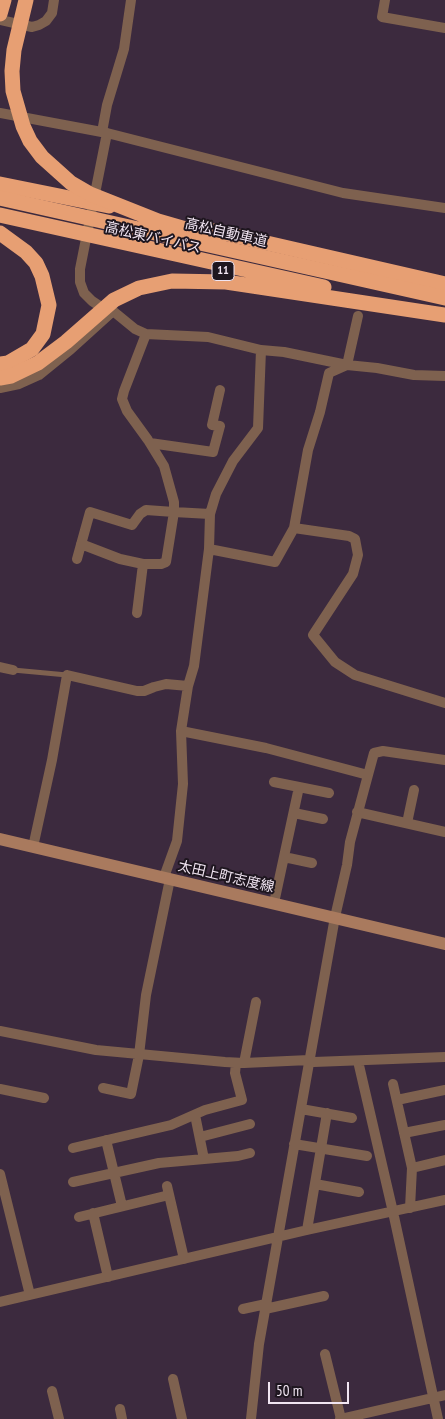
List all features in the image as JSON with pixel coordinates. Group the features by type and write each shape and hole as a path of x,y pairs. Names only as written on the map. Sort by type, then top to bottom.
{"highway":[{"path":"0,14 4,0"},
{"path":"26,0 14,50 13,91 22,126 30,141 42,156 71,183 90,194 158,221 210,236 229,250"},
{"name":"高松東バイパス","path":"0,184 94,203 445,284"},
{"name":"高松自動車道","path":"0,198 445,298"},
{"path":"0,215 445,314"},
{"name":"高松東バイパス","path":"0,221 445,322"},
{"path":"0,233 26,252 36,264 44,282 49,305 43,334 32,349 8,362 0,364"},
{"path":"0,378 11,376 38,363 66,342 114,300 139,288 172,281 226,282 445,314"}],"main road":[{"name":"太田上町志度線","path":"0,839 445,944"}],"street":[{"path":"0,20 32,27 39,25 46,21 52,13 54,0"},
{"path":"132,0 124,48 107,105 94,203 80,269 80,282 84,293 92,301 113,311 136,330 146,334 208,337 261,350 284,352 414,375 445,376 445,367"},
{"path":"386,0 382,17 445,28"},
{"path":"0,113 104,133 343,193 445,208"},
{"path":"0,388 19,384 39,375 113,311"},
{"path":"210,549 275,562 294,528 308,450 329,374 347,364 358,316"},
{"path":"81,544 120,559 143,564 161,564 166,562 174,502 164,466 150,443 126,411 122,399 146,334"},
{"path":"103,1088 131,1094 167,878 177,841 182,797 181,731 188,686 194,666 210,549 210,514 216,494 225,476 258,428 261,350"},
{"path":"150,443 213,452 220,426 212,424 220,390"},
{"path":"77,559 90,512 132,525 140,514 146,510 210,514"},
{"path":"294,528 349,536 355,539 358,555 353,574 313,635 335,662 356,675 445,703"},
{"path":"137,613 143,564"},
{"path":"0,667 12,670"},
{"path":"33,847 68,675 137,691 144,691 166,684 188,686"},
{"path":"181,731 266,748 368,775"},
{"path":"251,1419 258,1353 335,917 357,812 374,753 383,751 445,760"},
{"path":"274,782 329,793"},
{"path":"274,903 299,787"},
{"path":"407,823 414,790"},
{"path":"357,812 445,832"},
{"path":"294,813 323,819"},
{"path":"284,857 312,863"},
{"path":"73,1148 171,1125 205,1110 242,1100 234,1072 240,1063 256,1002"},
{"path":"0,1031 96,1050 240,1063 445,1057"},
{"path":"358,1061 438,1419"},
{"path":"393,1084 412,1168 410,1208"},
{"path":"0,1090 44,1098"},
{"path":"397,1100 445,1090"},
{"path":"301,1109 352,1118"},
{"path":"307,1230 327,1114"},
{"path":"195,1115 204,1159"},
{"path":"200,1137 250,1124"},
{"path":"404,1133 445,1125"},
{"path":"106,1140 122,1206"},
{"path":"294,1144 367,1156"},
{"path":"73,1182 159,1163 250,1153"},
{"path":"412,1168 445,1160"},
{"path":"0,1174 30,1295"},
{"path":"315,1184 359,1192"},
{"path":"79,1217 122,1206 168,1190 184,1259"},
{"path":"0,1302 307,1230 445,1200"},
{"path":"92,1213 108,1277"},
{"path":"243,1309 266,1307 324,1296"},
{"path":"326,1354 340,1419 445,1395"},
{"path":"173,1379 182,1419"},
{"path":"52,1391 59,1419"}],"lane":[{"path":"12,670 68,675"}]}
